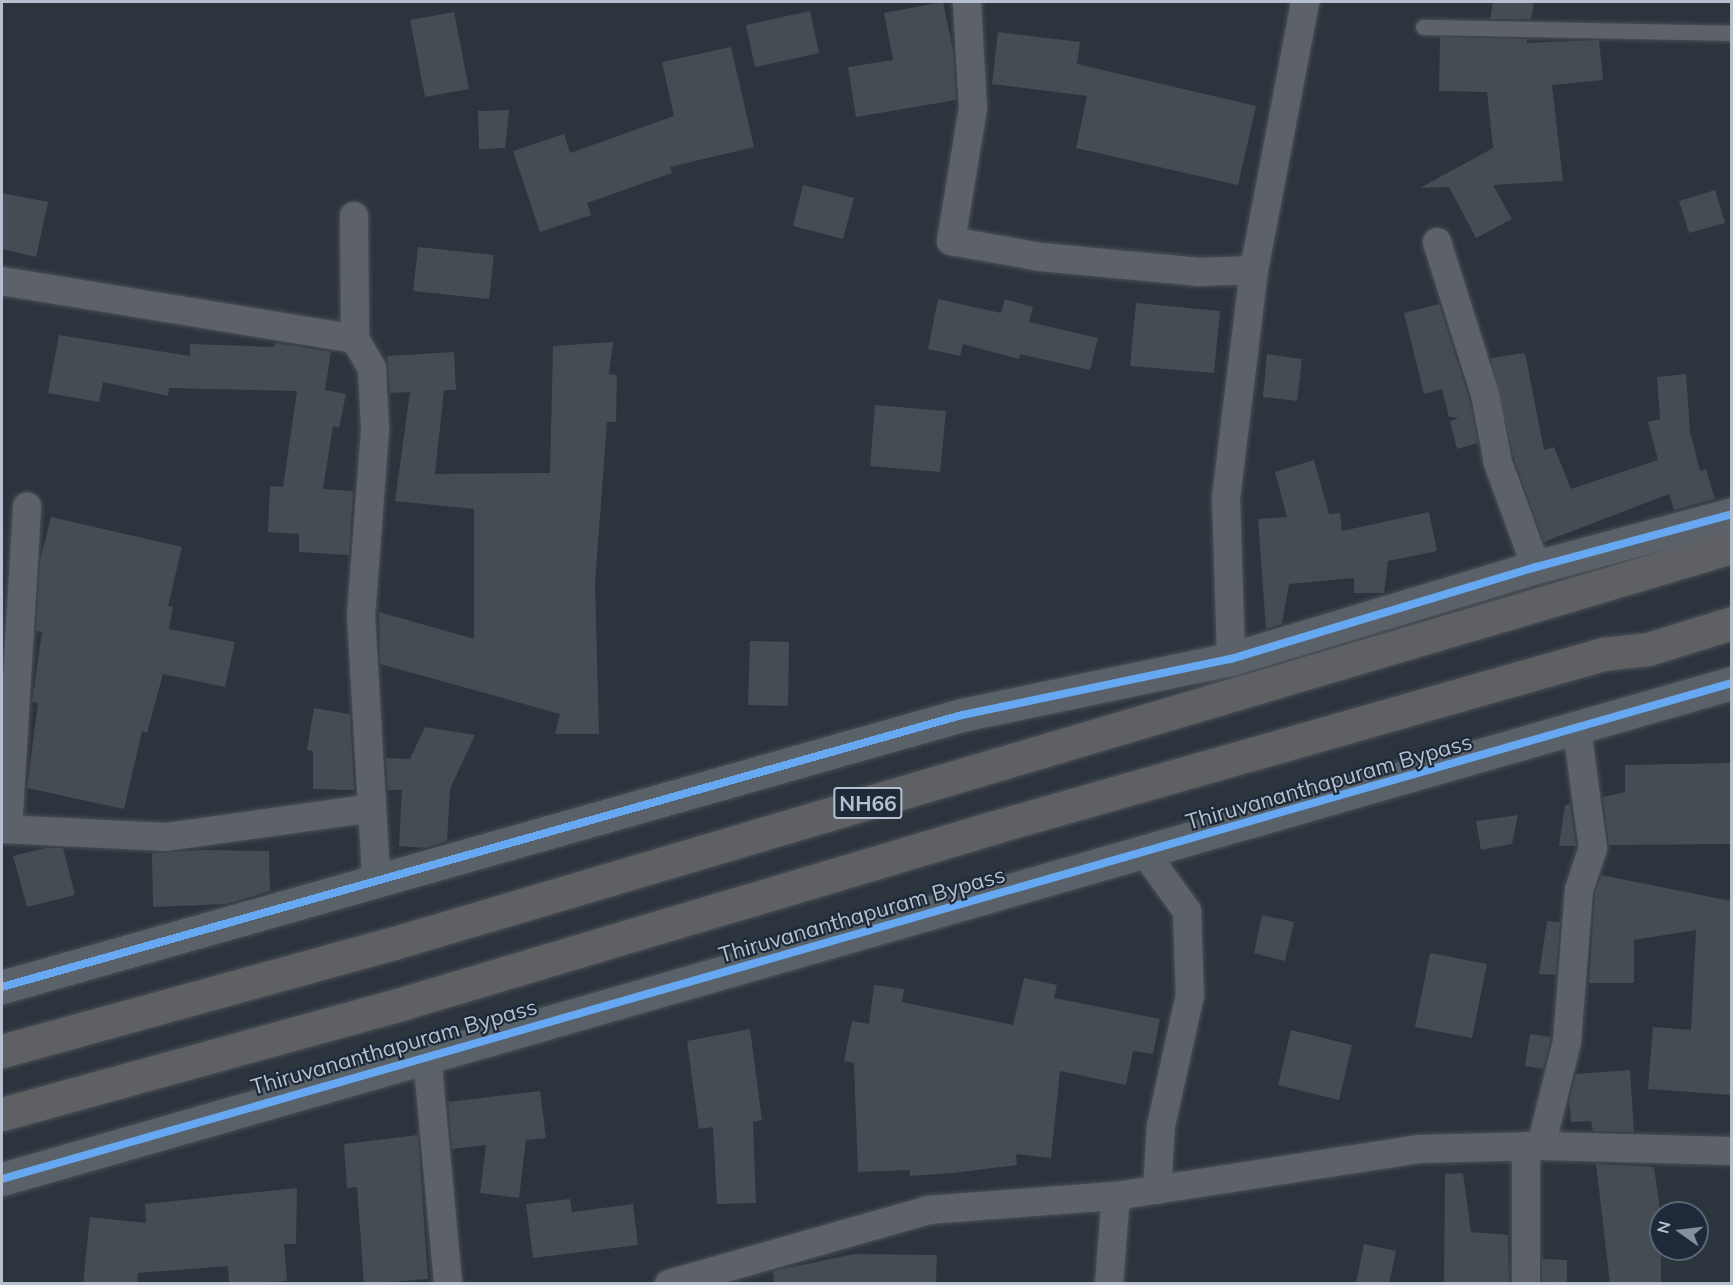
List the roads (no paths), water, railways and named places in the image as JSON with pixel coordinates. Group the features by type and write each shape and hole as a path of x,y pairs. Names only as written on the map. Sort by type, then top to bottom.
{"highway":[{"name":"NH66","path":"2,1051 416,936 1731,547"},
{"name":"Thiruvananthapuram Bypass","path":"2,1114 404,1003 995,826 1603,654 1648,649 1731,624"}],"street":[{"path":"967,2 973,108 951,241 1041,257 1199,272 1254,270"},
{"path":"1231,659 1226,497 1254,270 1305,2"},
{"path":"354,216 355,339 372,368 375,430 361,615 376,878"},
{"path":"1437,242 1485,394 1498,463 1536,567"},
{"path":"2,281 355,339"},
{"path":"27,507 5,829 166,837 372,808"},
{"path":"2,987 376,878 962,715 1231,659 1536,567 1731,514"},
{"name":"Thiruvananthapuram Bypass","path":"2,1179 1145,853 1731,683"},
{"path":"1526,1284 1534,1146 1567,1042 1579,890 1593,848 1577,729"},
{"path":"1145,853 1187,912 1190,995 1161,1126 1157,1190"},
{"path":"427,1056 448,1284"},
{"path":"669,1284 928,1210 1116,1196 1418,1149 1534,1146 1731,1151"},
{"path":"1109,1284 1116,1196"}],"lane":[{"path":"1424,27 1731,33"}]}
